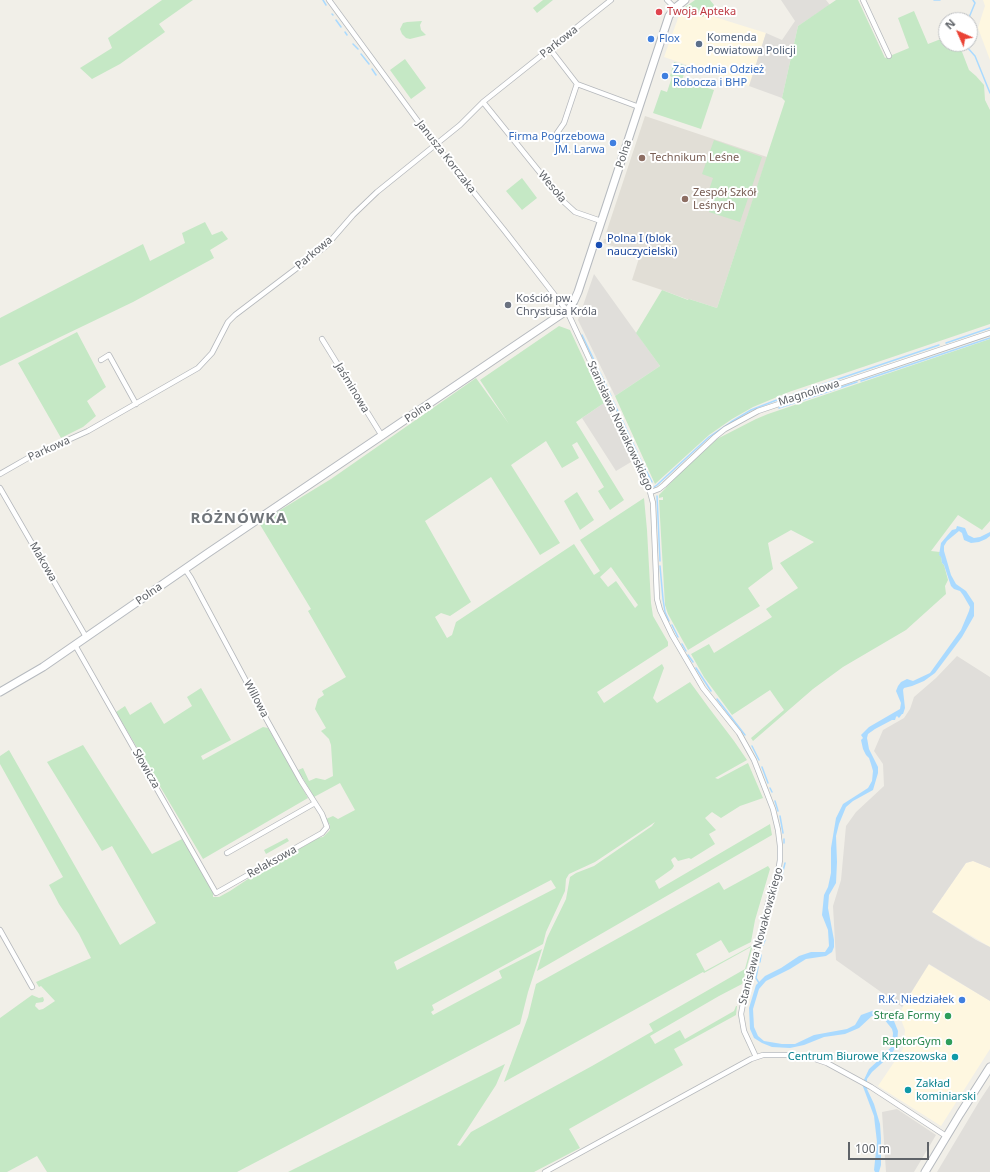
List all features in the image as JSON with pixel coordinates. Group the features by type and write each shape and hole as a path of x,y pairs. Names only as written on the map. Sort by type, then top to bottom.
{"street":[{"name":"Janusza Korczaka","path":"328,0 435,144 500,224 567,311"},
{"name":"Parkowa","path":"0,474 28,458 88,431 191,372 204,362 212,353 231,318 326,246 364,204 463,122 483,102 611,0"},
{"path":"666,0 675,8 685,0"},
{"path":"863,0 889,56"},
{"name":"Polna","path":"0,692 33,674 185,569 567,311 576,299 669,16 675,8"},
{"path":"550,49 578,84 639,107"},
{"path":"557,133 564,124 578,84"},
{"name":"Wesoła","path":"483,102 564,201 575,212 601,221"},
{"name":"Stanisława Nowakowskiego","path":"567,311 651,492 658,599 661,614 703,688 739,733 754,760 773,809 778,830 780,860 746,988 741,1014 744,1032 756,1057"},
{"name":"Magnoliowa","path":"651,492 664,485 725,429 758,411 990,333"},
{"name":"Jaśminowa","path":"322,339 382,436"},
{"path":"100,360 109,355 136,404"},
{"name":"Makowa","path":"0,488 86,637"},
{"name":"Willowa","path":"185,569 272,728 325,820 326,829"},
{"name":"Słowicza","path":"75,645 216,893"},
{"path":"227,853 315,803"},
{"name":"Relaksowa","path":"216,893 319,836 326,829"},
{"path":"0,930 32,987"},
{"path":"545,1172 756,1057 763,1055 785,1054 812,1058 838,1067 946,1136"},
{"path":"925,1172 990,1067"}],"shaded area":[{"path":"781,0 826,0 830,5 798,26 782,98 749,86 766,33 782,40 795,21"},
{"path":"983,0 990,0 990,60 978,28 985,6"},
{"path":"681,10 703,17 705,14 766,33 749,86 664,57"},
{"name":"Zespół Szkół Leśnych","path":"645,116 767,157 717,308 632,280 640,255 603,243 604,239 608,239 609,236 606,233"},
{"path":"594,274 660,366 615,396 578,320"},
{"path":"604,403 631,461 616,471 582,418"},
{"path":"957,656 990,677 990,868 973,861 966,863 932,912 976,940 990,947 990,1001 929,964 902,1007 836,960 833,906 841,880 846,826 856,812 884,786 883,764 874,751 883,730 904,718 910,709 914,697 936,678"},
{"path":"973,861 990,868 990,947 932,912 966,863"},
{"path":"928,964 990,1001 990,1049 941,1126 878,1086 903,1049 905,1030 899,1014"},
{"path":"990,1085 990,1172 937,1172 980,1100"},
{"path":"897,1109 936,1135 914,1172 886,1172 882,1112"}],"green space":[{"path":"162,0 193,0 159,24 165,32 120,64 92,79 80,68 112,48 108,38"},
{"path":"543,0 553,0 537,13 533,8"},
{"path":"695,0 710,0 714,5 710,15 705,14 703,17 681,10"},
{"path":"836,0 858,0 885,58 909,48 898,18 914,11 928,44 938,40 938,52 962,52 969,70 984,85 985,100 990,110 990,324 789,392 753,407 709,435 655,484 615,396 660,366 636,333 662,290 688,300 689,299 717,308 785,101 782,98 798,26"},
{"path":"422,21 420,25 421,30 426,35 410,39 406,38 402,34 400,29 403,23"},
{"path":"405,59 426,88 411,99 390,70"},
{"path":"674,62 687,66 682,80 714,90 701,129 653,113 661,90 667,92 672,77 670,76"},
{"path":"714,140 762,157 740,222 709,212 713,199 707,196 713,178 702,174"},
{"path":"522,178 537,198 522,210 506,191"},
{"path":"205,222 212,235 222,231 228,239 210,250 214,258 133,302 0,366 0,318 143,244 150,261 185,243 182,233"},
{"path":"559,326 570,330 604,403 576,422 624,500 610,510 598,491 604,487 577,442 572,445 579,458 562,468 546,441 511,465 560,543 540,555 491,477 425,521 471,602 450,616 441,613 435,617 447,638 452,635 456,622 574,544 594,575 600,571 580,540 644,498 653,616 668,642 668,646 597,692 604,703 662,664 664,668 653,698 657,703 690,682 747,760 715,778 718,779 748,763 763,798 740,806 721,818 712,812 705,818 716,830 709,834 715,844 691,859 689,858 678,861 675,857 673,858 671,860 674,866 672,869 655,881 659,889 770,824 772,835 537,971 547,938 566,899 570,877 594,866 652,826 655,822 595,862 569,874 566,879 565,891 546,932 543,944 432,1005 434,1010 431,1012 433,1015 502,978 499,971 542,949 528,992 520,1024 237,1172 47,1172 37,1156 7,1172 0,1172 0,1018 32,995 39,998 43,997 43,1002 36,1003 35,1006 39,1010 43,1009 55,1001 41,986 39,987 36,982 91,958 79,934 59,904 49,885 63,877 0,764 0,756 9,750 120,945 156,923 112,846 102,851 47,762 83,745 152,854 182,839 213,891 213,897 219,897 230,891 257,873 318,838 323,837 330,830 330,825 326,819 333,816 338,819 355,810 340,783 314,797 298,770 303,768 309,781 316,778 325,780 333,776 331,745 329,739 321,731 326,728 315,709 318,699 324,695 322,691 346,677 308,611 311,609 259,523 331,479 476,378 509,424 480,380","holes":["611,567 638,605 635,608 616,581 608,587 600,577","551,880 556,888 397,970 394,962"]},
{"path":"77,332 106,387 87,401 96,416 83,427 61,438 18,363"},
{"path":"990,339 990,521 982,530 958,515 931,551 940,552 939,555 941,556 948,580 945,586 946,594 906,630 843,667 813,689 753,741 751,738 784,710 770,690 732,715 704,677 691,654 709,644 714,653 772,617 766,609 798,588 780,563 814,542 791,530 768,543 773,569 748,588 760,606 688,650 668,614 665,605 659,500 663,500 663,497 659,498 659,495 683,470 717,439 756,419"},
{"path":"577,492 594,520 580,530 564,501"},
{"path":"201,688 231,740 201,756 203,760 263,727 268,728 308,798 203,859 116,712 125,706 130,715 151,702 164,724 192,706 187,697"},
{"path":"287,838 289,841 266,854 264,850"},
{"path":"768,866 770,869 755,920 751,942 729,953 721,940 696,954 705,971 753,945 742,984 650,1036 655,1044 680,1030 685,1039 734,1011 737,1006 736,1015 674,1049 683,1065 569,1129 580,1148 534,1172 288,1172 505,1064 496,1085 457,1145 460,1146 471,1132 653,1031 649,1024 745,969 751,947 504,1082 528,1017 536,984 719,882 724,890"}],"water":[{"path":"957,526 965,528 968,535 974,538 990,532 990,536 986,539 971,543 964,540 962,533 959,531 947,541 944,546 951,575 956,584 966,591 974,603 974,616 962,637 935,673 924,681 904,688 905,708 903,714 899,718 897,716 895,720 892,720 868,734 867,738 869,749 878,767 878,773 873,790 853,801 846,807 839,824 836,836 836,883 829,895 828,908 834,940 832,952 826,956 806,959 766,981 759,989 753,1009 754,1027 758,1036 764,1041 782,1044 795,1044 814,1035 847,1029 855,1025 861,1015 872,1011 879,1010 887,1013 894,1021 898,1031 897,1044 890,1056 872,1072 867,1079 867,1089 874,1104 880,1124 881,1165 879,1172 875,1172 877,1142 874,1116 862,1084 869,1069 892,1046 892,1029 884,1019 877,1015 872,1016 859,1028 845,1034 824,1037 804,1045 790,1048 772,1047 754,1038 750,1029 749,1008 756,985 765,976 781,968 799,956 811,952 825,952 829,946 828,930 822,915 824,895 828,887 831,873 831,848 836,818 843,804 868,788 872,781 873,771 869,758 863,749 861,740 863,738 861,735 869,727 900,709 901,703 896,691 898,686 901,682 907,679 913,681 930,673 961,630 969,611 970,607 963,595 960,591 951,586 939,555 941,543 952,530 956,529"}],"waterway":[{"path":"323,0 326,5"},
{"path":"934,0 940,0"},
{"path":"971,12 975,3 973,0"},
{"path":"336,20 341,27"},
{"path":"353,44 358,49"},
{"path":"971,52 975,56 990,93"},
{"path":"361,54 369,64"},
{"path":"372,69 376,75"},
{"path":"946,343 990,328"},
{"path":"582,335 611,396"},
{"path":"861,381 990,338"},
{"path":"794,394 939,345"},
{"path":"779,408 857,382"},
{"path":"654,487 709,437 751,410 787,396"},
{"path":"613,401 637,452"},
{"path":"638,455 652,482"},
{"path":"657,496 660,561"},
{"path":"660,566 665,612 669,621"},
{"path":"672,625 678,637"},
{"path":"682,644 686,651"},
{"path":"688,655 693,662"},
{"path":"696,668 711,691"},
{"path":"717,699 745,735"},
{"path":"752,746 759,760"},
{"path":"762,767 768,783"},
{"path":"770,788 772,792"},
{"path":"775,801 778,811"},
{"path":"780,816 783,833"},
{"path":"782,875 785,863"},
{"path":"769,915 780,881"},
{"path":"763,945 765,940"},
{"path":"760,962 761,955"},
{"path":"758,967 756,978 759,983"}],"place":[{"name":"Twoja Apteka","path":"659,12"},
{"name":"Flox","path":"651,39"},
{"name":"Komenda Powiatowa Policji","path":"699,44"},
{"name":"Zachodnia Odzież Robocza i BHP","path":"665,76"},
{"name":"Firma Pogrzebowa JM. Larwa","path":"613,143"},
{"name":"Technikum Leśne","path":"642,158"},
{"name":"Zespół Szkół Leśnych","path":"685,199"},
{"name":"Polna I (blok nauczycielski)","path":"599,245"},
{"name":"Kościół pw. Chrystusa Króla","path":"508,305"},
{"name":"R.K. Niedziałek","path":"962,1000"},
{"name":"Strefa Formy","path":"948,1016"},
{"name":"RaptorGym","path":"949,1042"},
{"name":"Centrum Biurowe Krzeszowska","path":"955,1057"},
{"name":"Zakład kominiarski","path":"908,1090"}],"district":[{"name":"RÓŻNÓWKA","path":"239,519"}]}
